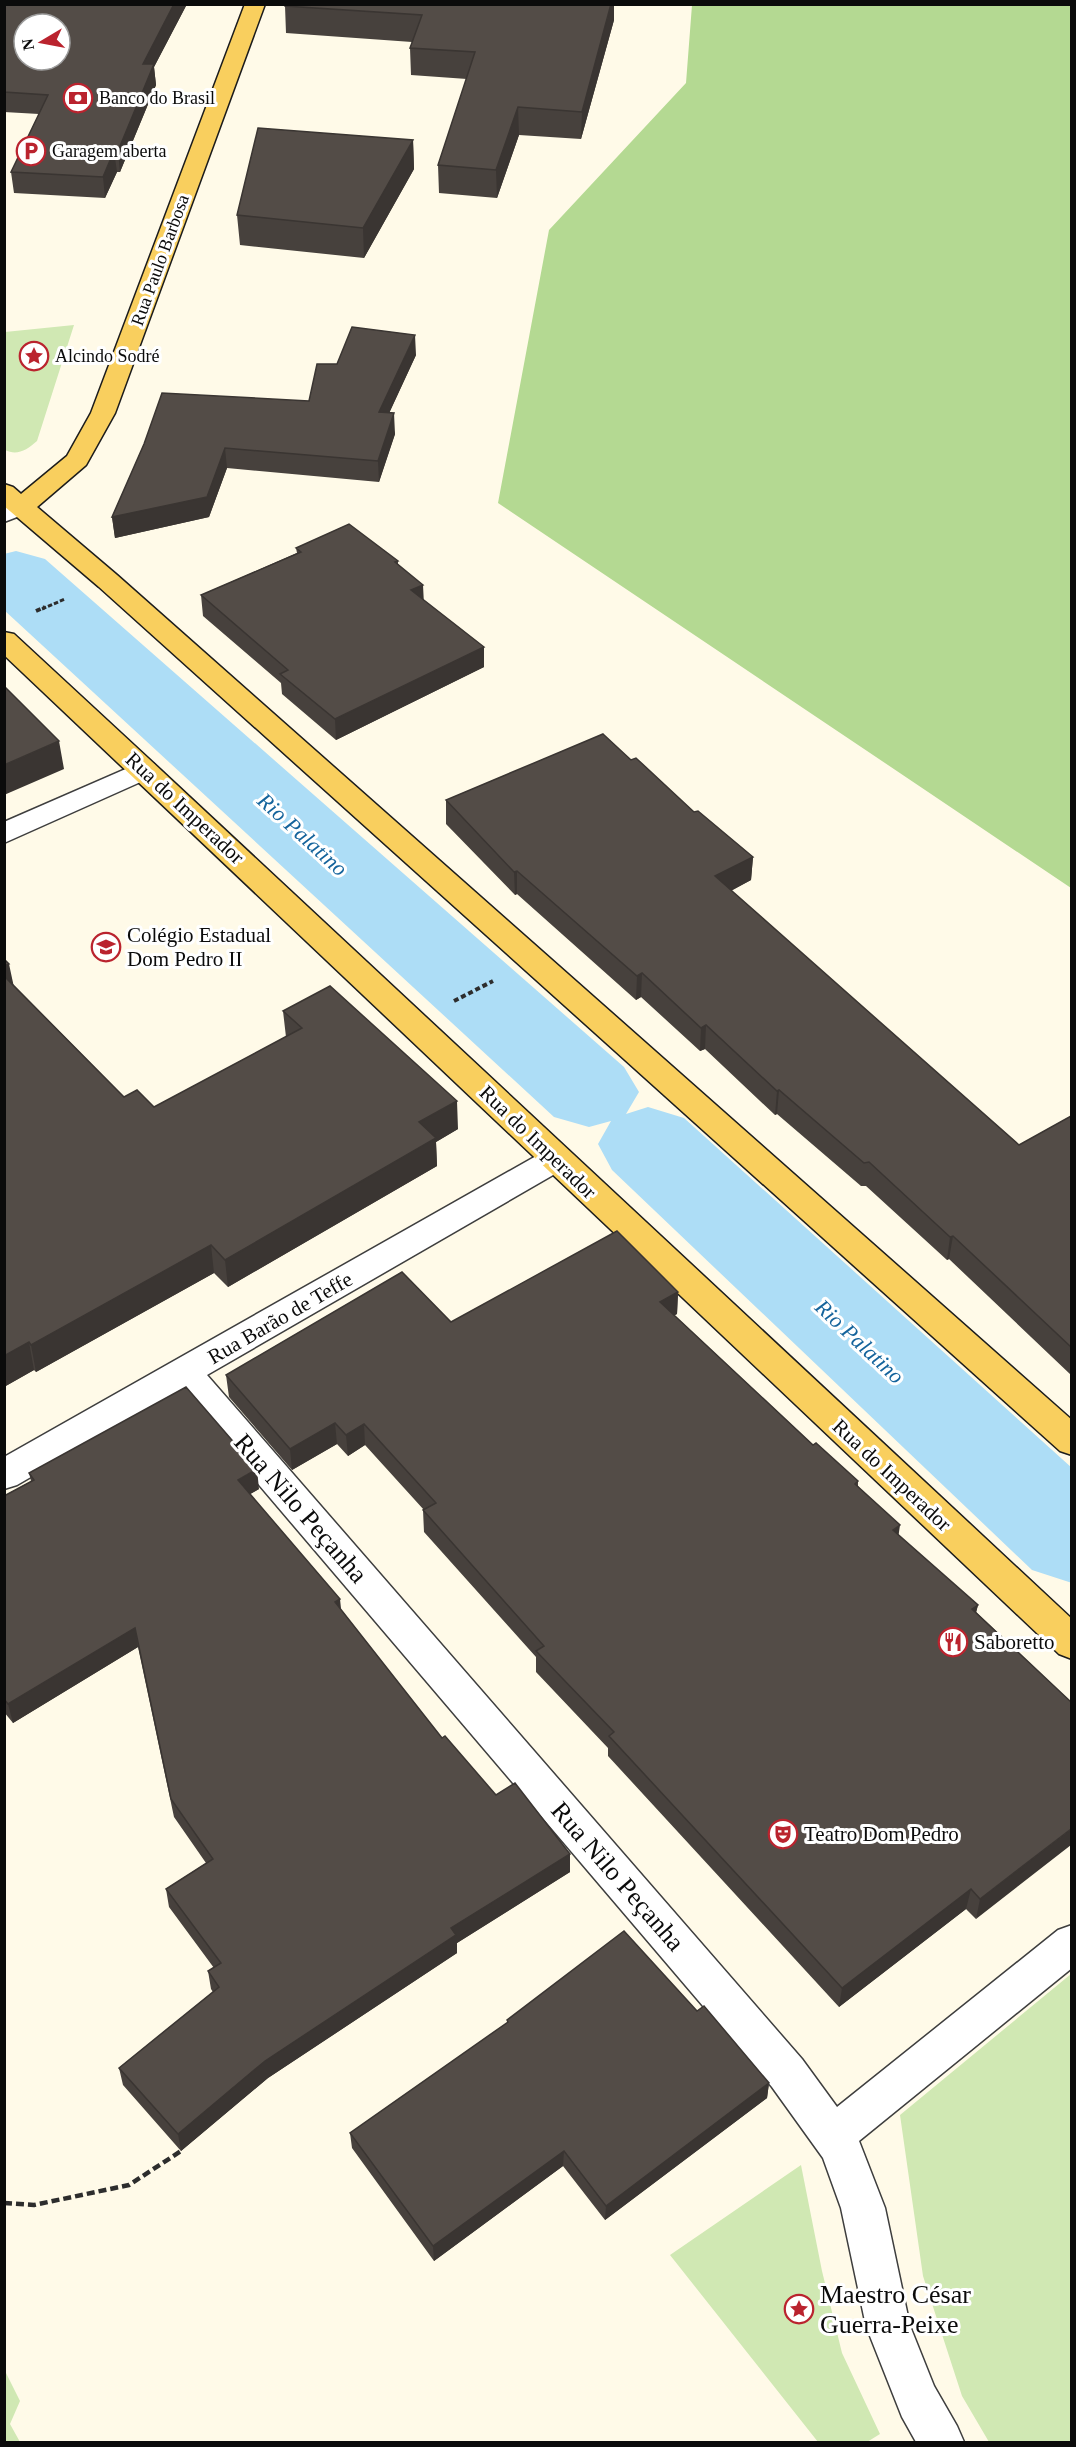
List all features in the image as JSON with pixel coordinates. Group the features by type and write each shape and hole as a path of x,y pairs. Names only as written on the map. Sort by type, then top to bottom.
{"main road":[{"name":"Rua Paulo Barbosa","path":"10,504 77,460 102,413 255,4"},
{"path":"10,504 108,581 1071,1441"},
{"name":"Rua do Imperador","path":"4,640 1071,1643"}],"street":[{"path":"4,834 144,770"},
{"name":"Rua Barão de Teffe","path":"4,1475 556,1159"},
{"name":"Rua Nilo Peçanha","path":"184,1373 787,2073 833,2136 840,2146 863,2208 888,2326 918,2401 940,2442"},
{"path":"833,2136 1071,1943"}],"path":[{"path":"36,611 108,581"},
{"path":"413,1022 533,960"},
{"path":"4,2203 34,2205 129,2185 181,2151"}],"green space":[{"path":"692,5 1071,5 1071,888 498,503 549,230 686,83"},
{"path":"74,325 37,441 22,451 5,450 5,332"},
{"path":"1071,1974 1071,2442 989,2442 962,2396 923,2276 900,2115"},
{"path":"801,2165 822,2271 842,2353 880,2434 867,2442 818,2442 670,2255"},
{"path":"4,2369 20,2401 10,2424 20,2442 5,2442"}],"building":[{"path":"4,4 174,4 143,64 154,64 118,151 114,151 103,177 11,172 48,95 4,92"},
{"path":"285,4 611,4 582,112 518,107 496,170 438,165 475,52 410,48 422,15 285,6"},
{"path":"258,128 413,140 363,228 237,215"},
{"path":"352,327 415,335 379,412 394,413 378,461 225,448 207,497 112,517 144,444 162,393 309,401 317,364 337,364"},
{"path":"349,524 398,561 395,562 423,585 411,590 484,647 335,719 280,674 288,670 201,595 301,552 296,548"},
{"path":"4,686 59,741 4,765"},
{"path":"603,734 631,760 636,758 694,812 698,811 753,857 715,876 1019,1145 1071,1116 1071,1347 953,1236 950,1237 869,1162 864,1163 779,1090 777,1091 706,1025 701,1028 642,973 637,976 517,871 514,872 446,800"},
{"path":"4,976 124,1097 137,1090 154,1107 302,1028 283,1011 330,986 457,1101 419,1122 436,1138 225,1260 211,1245 31,1345 29,1342 4,1356"},
{"path":"617,1231 678,1292 660,1302 813,1445 816,1443 858,1481 855,1484 900,1525 893,1530 978,1605 972,1609 1071,1702 1071,1829 980,1899 971,1889 842,1988 609,1736 614,1732 536,1651 544,1646 423,1510 436,1503 364,1424 346,1435 335,1423 290,1449 226,1375 402,1272 451,1322"},
{"path":"186,1387 257,1469 238,1480 340,1599 335,1602 442,1738 445,1736 496,1795 515,1783 570,1854 451,1928 456,1935 265,2061 178,2134 119,2068 219,1987 208,1971 221,1963 166,1889 213,1859 171,1799 135,1628 8,1704 4,1699 4,1496 34,1480 29,1473"},
{"path":"624,1931 697,2011 704,2006 769,2083 606,2206 564,2151 433,2246 350,2133 508,2022 507,2020"}],"waterway":[{"name":"Rio Palatino","path":"16,576 589,1092"},
{"name":"Rio Palatino","path":"648,1144 1072,1537"}],"place":[{"name":"Banco do Brasil","path":"78,98"},
{"name":"Garagem aberta","path":"31,151"},
{"name":"Alcindo Sodré","path":"34,356"},
{"name":"Colégio Estadual Dom Pedro II","path":"106,947"},
{"name":"Saboretto","path":"953,1642"},
{"name":"Teatro Dom Pedro","path":"783,1834"},
{"name":"Maestro César Guerra-Peixe","path":"799,2309"}]}
